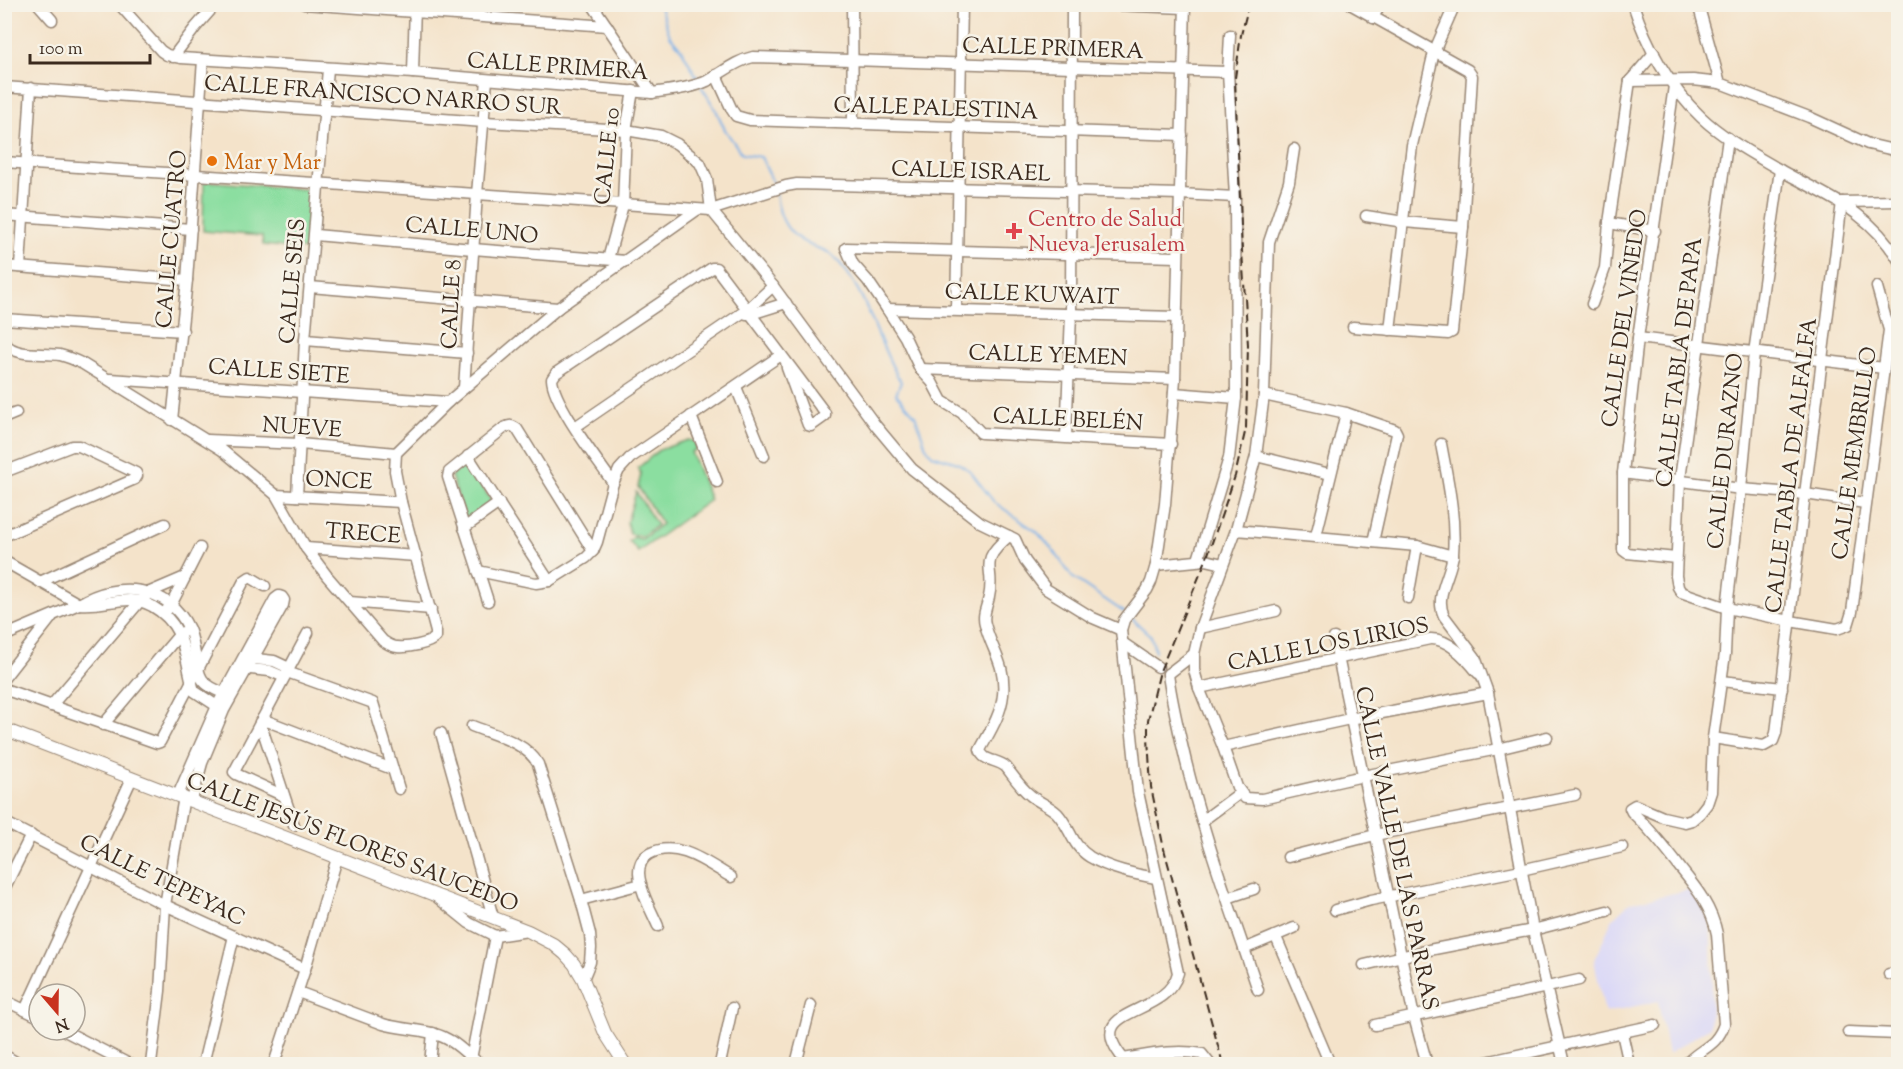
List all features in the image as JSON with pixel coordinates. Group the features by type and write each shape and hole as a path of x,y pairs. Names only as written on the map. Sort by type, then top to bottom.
{"main road":[{"name":"CALLE JESÚS FLORES SAUCEDO","path":"4,729 493,917 553,944 565,954 584,979 605,1033 625,1065"}],"street":[{"path":"38,4 52,20"},
{"path":"119,4 161,51 173,57 210,7"},
{"path":"304,4 415,9 607,26"},
{"path":"592,4 652,93"},
{"path":"852,4 853,124"},
{"path":"956,310 962,4"},
{"path":"1066,437 1071,314 1072,4"},
{"path":"1088,4 1185,6 1175,379 1171,444 1156,565 1147,590 1122,625 1138,792 1177,966 1173,986 1162,997 1113,1024 1110,1032 1113,1045 1125,1062 1177,1052 1202,1054 1208,1062"},
{"path":"1350,4 1468,70 1472,76 1463,227 1453,328 1448,334 1353,327"},
{"path":"1373,18 1380,4"},
{"path":"1390,330 1413,145 1434,52 1455,4"},
{"path":"1633,4 1638,21 1654,53 1672,83 1700,117 1728,138 1780,170 1842,202 1872,224 1899,259"},
{"path":"1698,4 1720,83"},
{"path":"413,74 415,9"},
{"path":"1198,560 1229,458 1236,398 1235,198 1228,72 1230,35"},
{"path":"1592,304 1605,268 1609,223 1630,81 1654,53"},
{"name":"CALLE PRIMERA","path":"173,57 652,93 688,87 705,81 738,62 753,57 1228,72"},
{"name":"CALLE CUATRO","path":"172,420 183,331 203,60"},
{"name":"CALLE SEIS","path":"297,496 305,340 328,69"},
{"name":"CALLE PALESTINA","path":"716,75 736,116 750,120 1182,135"},
{"name":"CALLE 8","path":"464,388 487,80"},
{"path":"1630,81 1720,83 1809,117 1868,144 1899,151"},
{"name":"CALLE DEL VIÑEDO","path":"1672,83 1655,231 1638,338 1623,473 1623,550 1627,553 1676,558"},
{"name":"CALLE FRANCISCO NARRO SUR","path":"4,87 484,122 626,130 661,136 700,163 707,179 711,210"},
{"path":"20,267 31,88"},
{"name":"CALLE 10","path":"608,259 623,205 626,130 633,91"},
{"name":"CALLE TABLA DE PAPA","path":"1727,608 1681,592 1676,576 1676,558 1680,480 1728,138"},
{"path":"1294,149 1289,182 1269,242 1264,395 1256,456 1236,530 1200,628 1194,654 1194,670 1199,688 1240,793 1250,800 1262,799 1547,737"},
{"name":"CALLE ISRAEL","path":"4,162 697,210 711,210 797,184 1180,194 1235,198"},
{"name":"CALLE DURAZNO","path":"1686,1065 1692,1057 1715,1042 1721,1035 1724,1024 1714,920 1693,884 1666,848 1630,808 1635,805 1663,818 1686,822 1700,813 1707,804 1711,792 1713,738 1725,654 1727,608 1754,353 1780,170"},
{"path":"1842,202 1899,201"},
{"name":"CALLE TABLA DE ALFALFA","path":"1713,738 1764,746 1773,741 1776,733 1842,202"},
{"path":"4,343 11,350 18,352 71,358 230,457 276,495 306,548 384,641 395,647 434,639 436,632 401,501 395,471 396,453 448,402 558,308 697,210"},
{"path":"711,210 773,286 876,426 912,469 980,522 1017,542 1025,561 1046,589 1093,618 1122,625"},
{"path":"4,215 191,229"},
{"path":"1366,216 1463,227"},
{"path":"1609,223 1655,231"},
{"name":"CALLE UNO","path":"315,235 626,261"},
{"name":"CALLE BELÉN","path":"957,250 846,248 853,264 868,281 905,337 920,369 932,382 942,402 962,413 981,433 1171,444"},
{"path":"957,250 1177,257"},
{"path":"4,267 187,280"},
{"path":"613,483 575,427 552,385 555,373 709,269 716,268 746,312 784,358 825,413 825,416 811,426 808,425 784,358"},
{"path":"575,427 746,312 773,286"},
{"path":"310,287 558,308"},
{"name":"CALLE MEMBRILLO","path":"1790,621 1837,629 1848,626 1852,612 1889,327 1877,287"},
{"path":"746,312 786,303"},
{"name":"CALLE KUWAIT","path":"887,309 1176,317"},
{"path":"4,319 183,331"},
{"path":"1638,338 1884,368"},
{"path":"305,340 467,353"},
{"path":"478,571 536,583 549,581 586,558 593,551 597,542 613,483 619,470 630,458 691,416 784,358"},
{"name":"CALLE YEMEN","path":"920,369 1175,379"},
{"name":"CALLE SIETE","path":"107,379 448,402"},
{"path":"736,387 764,456"},
{"path":"1174,393 1236,398"},
{"path":"1264,395 1346,413 1395,430 1397,434 1373,542"},
{"path":"4,418 16,413"},
{"path":"1316,536 1346,413"},
{"path":"691,416 717,482"},
{"path":"488,601 448,474 504,428 509,426 517,429 593,551"},
{"name":"NUEVE","path":"206,440 300,444 396,453"},
{"path":"1441,444 1454,513 1453,556 1440,601 1441,609 1475,657 1488,693 1533,930 1564,1065"},
{"path":"4,472 72,446 79,446 136,473 137,476 135,479 4,536"},
{"path":"468,456 549,581"},
{"path":"1256,456 1330,474"},
{"path":"1623,473 1741,489 1865,502"},
{"name":"ONCE","path":"276,495 401,501"},
{"path":"464,528 499,503"},
{"path":"40,582 165,524"},
{"path":"1236,530 1417,546 1453,556"},
{"path":"1009,536 993,550 988,566 989,597 984,623 1001,665 1003,695 1001,706 980,750 982,757 1001,763 1029,795 1054,810 1080,851 1106,866 1156,878"},
{"path":"1408,598 1417,546"},
{"path":"168,609 200,548"},
{"name":"TRECE","path":"306,548 416,555"},
{"path":"1156,565 1198,560 1223,564"},
{"path":"4,561 10,570 40,582 79,604 92,605 113,600 141,600 168,609"},
{"path":"51,706 141,600 150,592 185,577"},
{"path":"4,689 103,725 157,743 160,742 244,581 250,577 265,586"},
{"path":"4,636 79,604 90,597 116,590 134,589 150,592 168,609 174,625 184,632 202,679 227,694"},
{"path":"152,1065 160,991 165,905 185,797 220,708 245,663 283,604 282,597 275,599 245,663"},
{"path":"350,602 431,609"},
{"path":"1727,608 1790,621"},
{"path":"1200,628 1276,611"},
{"path":"4,678 53,615"},
{"path":"184,632 194,691 220,708"},
{"path":"103,725 184,632"},
{"path":"284,796 234,772 309,633"},
{"name":"CALLE VALLE DE LAS PARRAS","path":"1334,638 1414,1017 1427,1065"},
{"name":"CALLE LOS LIRIOS","path":"1199,688 1436,639 1468,660 1484,680"},
{"path":"1123,643 1163,670 1170,689 1187,765 1213,859 1258,990"},
{"path":"1163,670 1194,654"},
{"path":"245,663 274,661 287,672 371,701 375,707 399,789"},
{"path":"1722,681 1782,688"},
{"path":"1223,747 1350,719 1488,693"},
{"path":"261,721 392,769"},
{"path":"261,721 294,825"},
{"path":"472,726 525,748 538,764 590,934 590,962 584,979"},
{"path":"441,733 493,917"},
{"path":"4,1000 25,1010 132,778"},
{"path":"1202,821 1240,793"},
{"path":"1288,857 1375,835 1575,795"},
{"name":"CALLE TEPEYAC","path":"4,822 165,905 305,969"},
{"path":"4,889 31,835"},
{"path":"1335,910 1390,896 1622,847"},
{"path":"658,926 639,874 642,860 649,854 669,849 679,850 731,877"},
{"path":"274,1065 337,858"},
{"path":"580,900 641,884"},
{"path":"1227,898 1254,888"},
{"path":"433,894 469,923 495,936 528,931"},
{"path":"1364,965 1533,930 1607,911"},
{"path":"1244,949 1294,928"},
{"path":"203,1065 234,936"},
{"path":"476,1062 495,936"},
{"path":"1276,937 1330,1065"},
{"path":"1375,1024 1580,980"},
{"path":"298,992 396,1028 432,1033 451,1041 476,1062"},
{"path":"796,1065 811,1005"},
{"path":"721,1064 732,1008"},
{"path":"1477,1065 1655,1025"},
{"path":"1848,1032 1899,1034"},
{"path":"430,1065 432,1033"},
{"path":"1622,1033 1629,1065"},
{"path":"86,1042 129,1065"},
{"path":"4,1055 19,1065"}],"shaded area":[{"path":"1693,889 1710,913 1712,985 1710,1027 1668,1054 1658,1001 1605,1013 1594,960 1613,918 1629,903"}],"green space":[{"path":"204,181 314,190 310,250 263,245 262,236 203,231"},
{"path":"688,440 694,441 697,449 691,452 710,500 638,552 629,541 634,537 642,539 662,524 638,487 641,474 638,468 659,450"},
{"path":"468,463 493,504 467,523 451,476"},
{"path":"636,492 657,525 642,536 630,534 627,522"}],"waterway":[{"path":"659,4 670,36 682,50 699,81"},
{"path":"701,86 725,130 742,154 761,157 775,187"},
{"path":"776,193 783,220 793,234 807,244 831,254 855,284 901,382 896,394 915,415 926,447 932,455 958,463 970,471 994,502 1037,532 1072,577 1125,613"},
{"path":"1130,617 1151,636 1155,651"}],"railway":[{"path":"1223,1064 1164,849 1151,787 1148,720 1160,671 1206,560 1235,476 1246,428 1248,345 1235,78 1241,35 1249,4"}],"place":[{"name":"Mar y Mar","path":"212,161"},
{"name":"Centro de Salud Nueva Jerusalem","path":"1014,231"}]}
